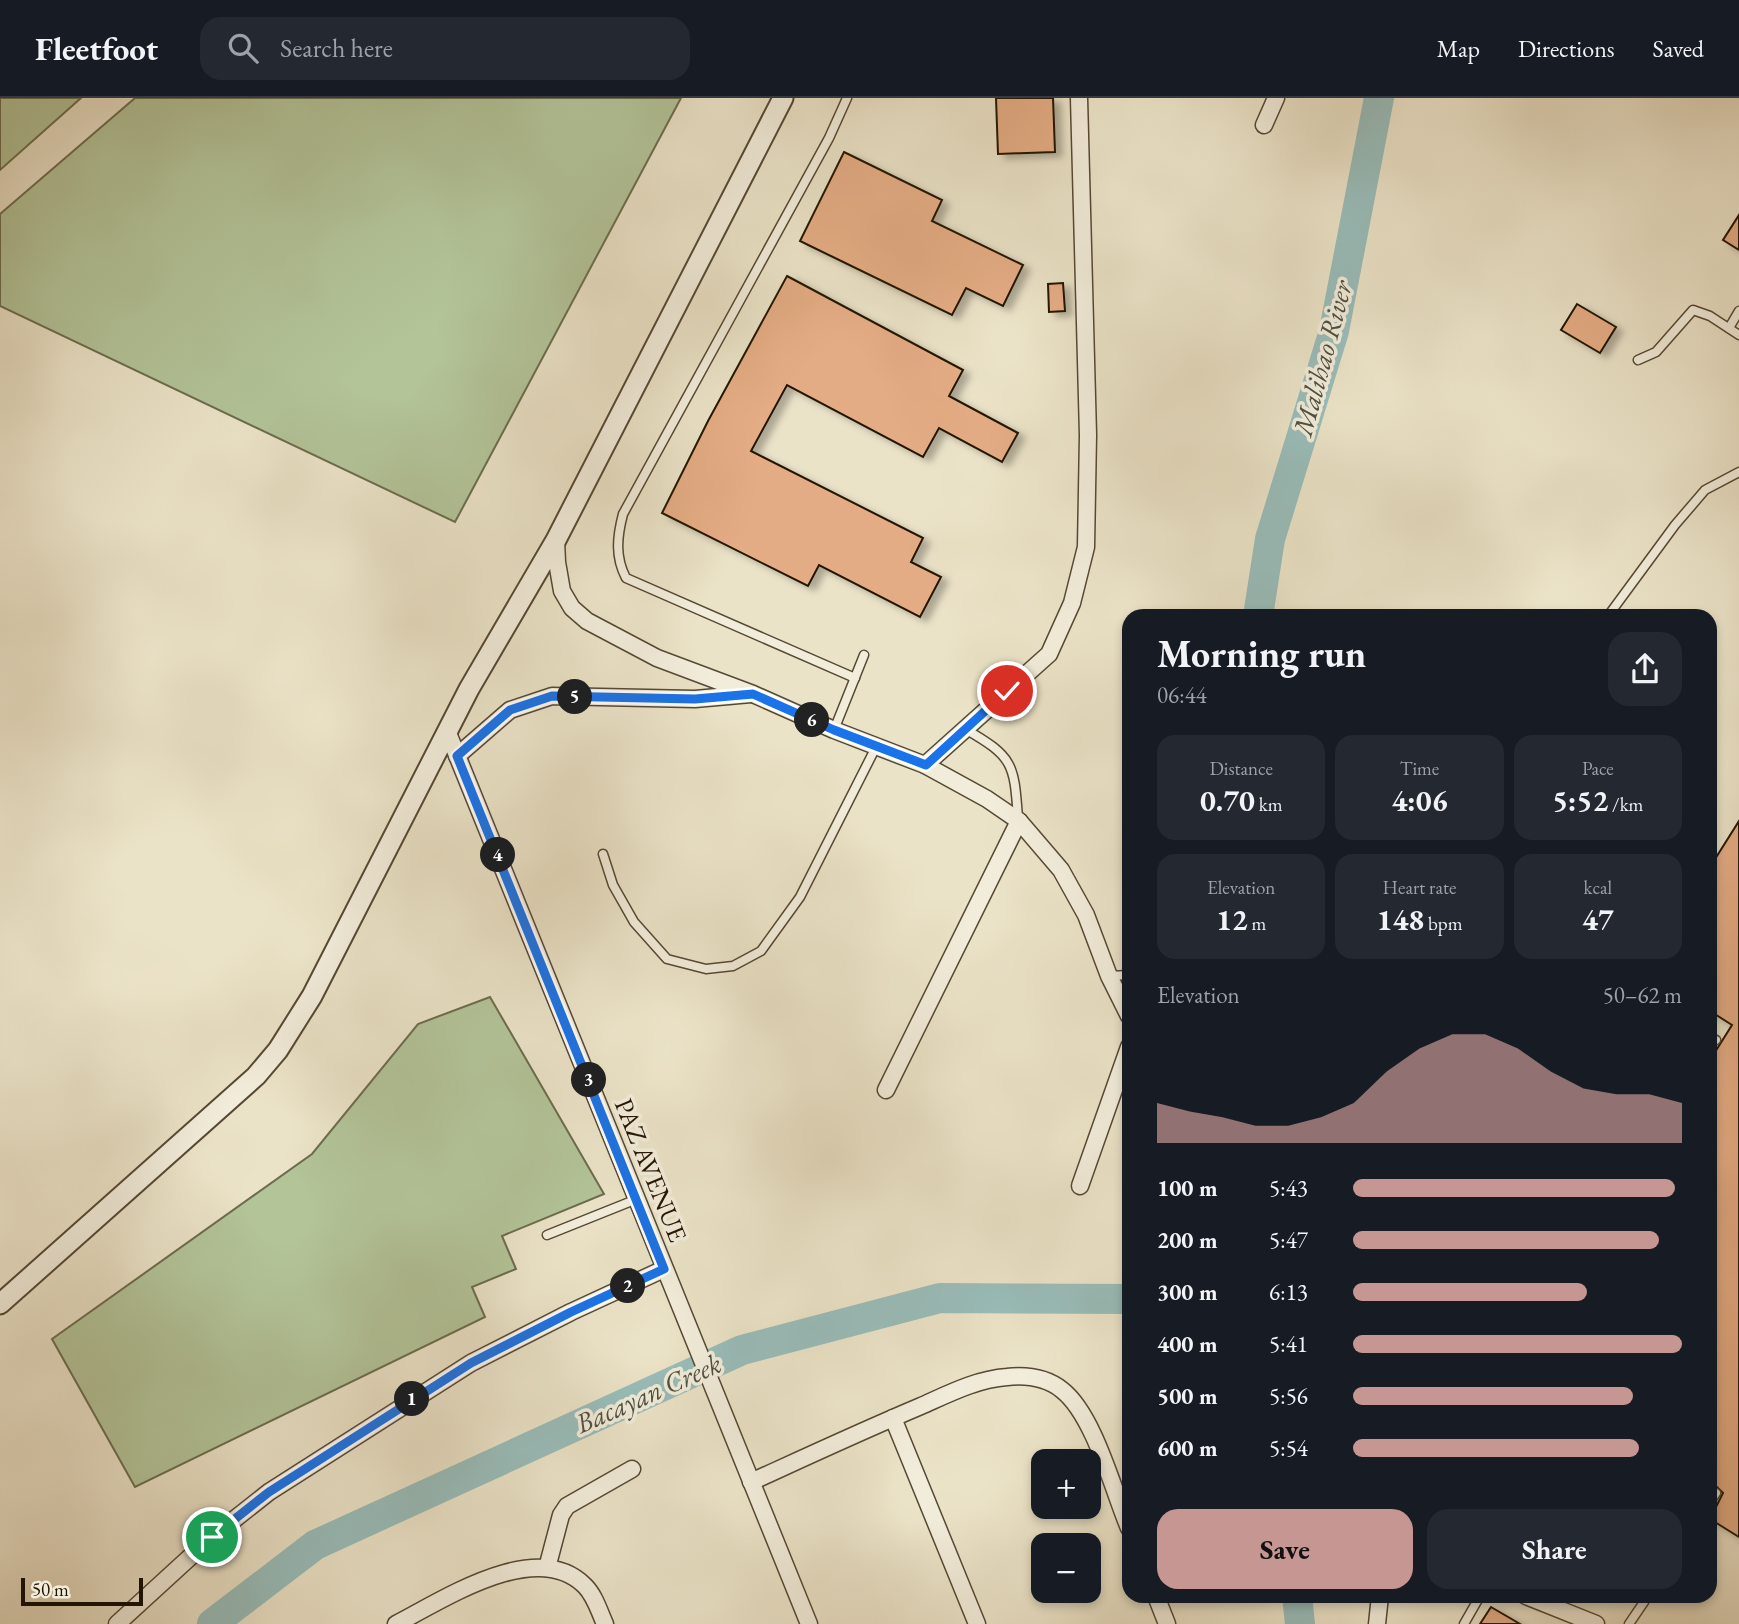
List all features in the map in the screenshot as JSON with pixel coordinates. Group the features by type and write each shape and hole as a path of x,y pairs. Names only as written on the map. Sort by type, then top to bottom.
{"street":[{"path":"0,1304 256,1076 278,1050 312,996 469,689 556,540 783,98"},
{"path":"926,765 1049,654 1072,603 1086,547 1088,435 1079,98"},
{"path":"1265,125 1276,98"},
{"path":"556,540 562,591 572,608 587,621 657,658 926,765 988,799 1019,821 1061,870 1086,915 1122,1002"},
{"path":"457,756 510,710 552,696 695,699 753,694"},
{"name":"PAZ AVENUE","path":"448,733 809,1624"},
{"path":"886,1090 1019,821"},
{"path":"1080,1186 1122,1067"},
{"path":"117,1624 212,1537 269,1492 471,1363 664,1269"},
{"path":"751,1482 980,1382 1007,1377 1034,1378 1050,1382 1075,1404 1088,1425 1122,1510"},
{"path":"893,1418 977,1624"},
{"path":"547,1568 561,1515 566,1506 632,1469"},
{"path":"396,1624 478,1582 508,1572 547,1568 556,1568 571,1575 586,1587 605,1624"},
{"path":"1159,1603 1167,1624"},
{"path":"1377,1624 1379,1603"},
{"path":"1544,1603 1596,1624"}],"lane":[{"path":"847,98 829,138 624,514 619,530 618,556 619,565 626,578 855,678"},
{"path":"1638,360 1656,352 1693,310 1710,316 1739,335"},
{"path":"1728,328 1739,311"},
{"path":"1613,609 1675,525 1705,490 1739,472"},
{"path":"834,730 864,655"},
{"path":"965,729 992,744 1015,775 1019,821"},
{"path":"603,854 613,885 634,922 667,959 706,969 733,966 761,951 800,897 877,745"},
{"path":"1109,976 1122,975"},
{"path":"547,1236 637,1199"},
{"path":"1464,1624 1476,1603"},
{"path":"1629,1624 1643,1603"}],"green space":[{"path":"0,98 81,98 0,170"},
{"path":"135,98 681,98 455,522 0,306 0,214"},
{"path":"490,997 604,1194 502,1236 516,1269 472,1287 485,1317 135,1487 52,1339 312,1154 418,1024"}],"building":[{"path":"996,98 1053,98 1055,152 998,154"},
{"path":"844,152 942,200 932,221 1023,265 1003,306 966,288 952,315 800,241"},
{"path":"1739,215 1739,250 1723,240"},
{"path":"787,276 963,370 949,396 1018,433 1002,462 939,428 923,457 787,385 751,451 923,538 911,562 941,577 920,617 819,565 808,586 662,513 708,421"},
{"path":"1063,283 1065,311 1049,312 1048,284"},
{"path":"1577,304 1616,327 1600,353 1561,330"},
{"path":"1739,821 1739,1537 1717,1523 1717,1505 1723,1493 1717,1487 1717,1049 1732,1025 1717,1015 1717,856"},
{"path":"1491,1607 1520,1624 1480,1624"}],"waterway":[{"name":"Malihao River","path":"1259,609 1270,539 1334,331 1379,98"},
{"name":"Bacayan Creek","path":"212,1624 315,1545 742,1350 940,1298 1122,1299"},
{"name":"Malihao River","path":"1298,1603 1300,1624"}],"route":[{"path":"212,1537 269,1492 471,1363 664,1269 457,756 510,710 552,696 695,699 753,694 834,730 926,765 1007,691"}]}
